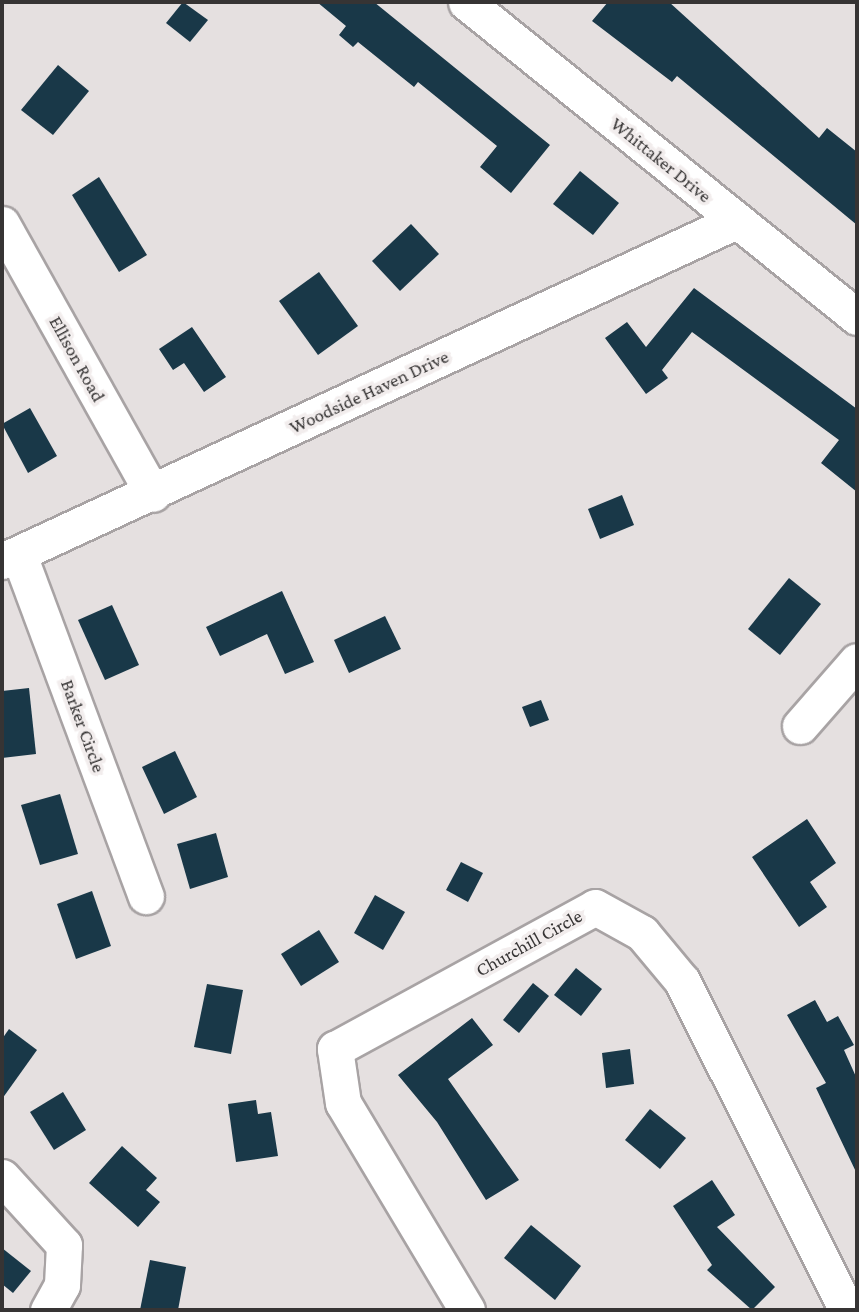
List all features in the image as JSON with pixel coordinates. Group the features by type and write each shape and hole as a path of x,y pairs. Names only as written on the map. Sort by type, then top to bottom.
{"street":[{"name":"Whittaker Drive","path":"466,2 857,317"},
{"name":"Woodside Haven Drive","path":"11,558 736,221"},
{"name":"Ellison Road","path":"2,223 153,494"},
{"name":"Barker Circle","path":"11,558 146,896"},
{"path":"800,726 857,661"},
{"name":"Churchill Circle","path":"467,1310 343,1103 335,1049 595,907 642,933 682,981 847,1310"},
{"path":"2,1177 64,1245 62,1285 48,1310"}],"building":[{"path":"183,2 208,20 190,42 166,23"},
{"path":"317,2 374,2 550,145 511,193 480,167 497,146 418,82 414,87 358,42 353,47 339,35 346,26"},
{"path":"608,2 669,2 819,138 827,128 857,152 857,225 677,76 672,82 592,21"},
{"path":"58,65 89,91 53,135 21,110"},
{"path":"580,171 619,203 593,235 553,204"},
{"path":"99,177 147,255 119,272 72,195"},
{"path":"411,224 439,254 400,291 372,261"},
{"path":"319,272 358,326 318,355 279,301"},
{"path":"694,288 857,409 857,492 821,463 839,440 692,332 662,370 668,378 646,394 605,338 627,322 646,347"},
{"path":"192,327 226,377 204,392 184,363 173,370 159,349"},
{"path":"30,408 57,456 28,473 2,424"},
{"path":"622,495 634,525 600,539 588,509"},
{"path":"789,578 821,604 780,655 748,629"},
{"path":"282,591 314,662 285,674 267,634 220,656 206,627"},
{"path":"112,605 139,665 105,680 78,620"},
{"path":"385,616 401,649 349,673 334,640"},
{"path":"29,688 36,754 2,758 2,691"},
{"path":"541,700 549,720 530,727 522,707"},
{"path":"175,751 197,797 164,814 142,767"},
{"path":"60,794 78,854 40,865 21,805"},
{"path":"807,819 836,863 810,882 827,907 799,927 752,857"},
{"path":"216,833 228,877 190,889 177,844"},
{"path":"461,862 483,873 468,902 446,890"},
{"path":"92,891 111,946 76,959 57,904"},
{"path":"375,895 405,912 383,950 354,933"},
{"path":"319,930 339,962 301,986 281,954"},
{"path":"576,968 602,989 581,1016 554,995"},
{"path":"533,983 549,996 519,1033 503,1020"},
{"path":"207,984 243,990 231,1054 194,1047"},
{"path":"815,1000 827,1022 838,1016 854,1045 844,1050 857,1079 857,1174 816,1088 826,1083 787,1015"},
{"path":"472,1018 493,1045 448,1079 519,1180 486,1200 437,1122 398,1075"},
{"path":"9,1029 37,1050 2,1099 2,1039"},
{"path":"630,1049 634,1084 606,1088 602,1053"},
{"path":"63,1092 86,1130 54,1150 30,1112"},
{"path":"256,1100 258,1114 271,1112 278,1156 236,1162 228,1104"},
{"path":"650,1109 686,1138 660,1169 625,1140"},
{"path":"122,1146 157,1178 146,1190 160,1202 138,1227 89,1183"},
{"path":"712,1180 735,1215 717,1227 775,1287 752,1310 707,1270 712,1265 673,1206"},
{"path":"531,1225 581,1266 555,1300 504,1258"},
{"path":"2,1248 31,1271 13,1293 2,1284"},
{"path":"150,1260 186,1267 178,1310 140,1310"}]}
